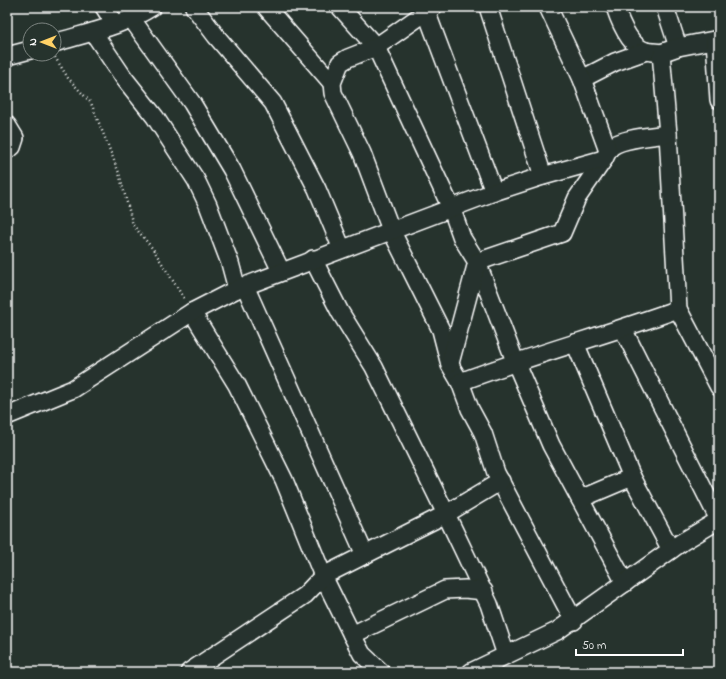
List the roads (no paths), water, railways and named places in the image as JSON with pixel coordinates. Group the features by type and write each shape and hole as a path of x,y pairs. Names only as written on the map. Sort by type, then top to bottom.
{"street":[{"path":"104,7 123,21 192,103 232,170 280,271"},
{"path":"62,41 93,32 123,21 152,7"},
{"path":"194,7 273,103 313,182 342,249"},
{"path":"266,7 332,83"},
{"path":"340,7 376,47 452,210 462,238 477,262 515,361 552,445 625,583"},
{"path":"488,7 543,176"},
{"path":"548,7 582,79 606,155"},
{"path":"615,7 626,32 634,44 653,52"},
{"path":"665,7 678,47"},
{"path":"494,192 430,9 376,47 348,58 340,63 332,83 333,93 338,105 362,153 391,230 441,330 450,365 460,382 470,410 483,433 501,481 574,621"},
{"path":"93,32 124,78 155,117 196,180 208,205 241,288 365,555"},
{"path":"582,79 615,62 653,52 717,40 719,100"},
{"path":"7,56 22,52"},
{"path":"653,52 668,134 678,309 719,386"},
{"path":"7,125 15,138 12,147 7,150"},
{"path":"477,262 562,233 574,204 610,147 621,142 668,134"},
{"path":"7,416 73,389 192,312 280,271 391,230 452,210 494,192 606,155"},
{"path":"314,259 337,306 374,368 484,591 499,629 506,655"},
{"path":"450,365 477,262"},
{"path":"460,382 515,361 623,329 678,309"},
{"path":"192,312 237,385 284,480 323,576 352,635 362,654 381,672"},
{"path":"471,672 541,640 574,621 671,550 719,520 623,329"},
{"path":"575,343 632,477 671,550"},
{"path":"580,499 632,477"},
{"path":"189,672 305,595 323,576 446,514 501,481"},
{"path":"352,635 445,590 465,589 484,591"}]}
